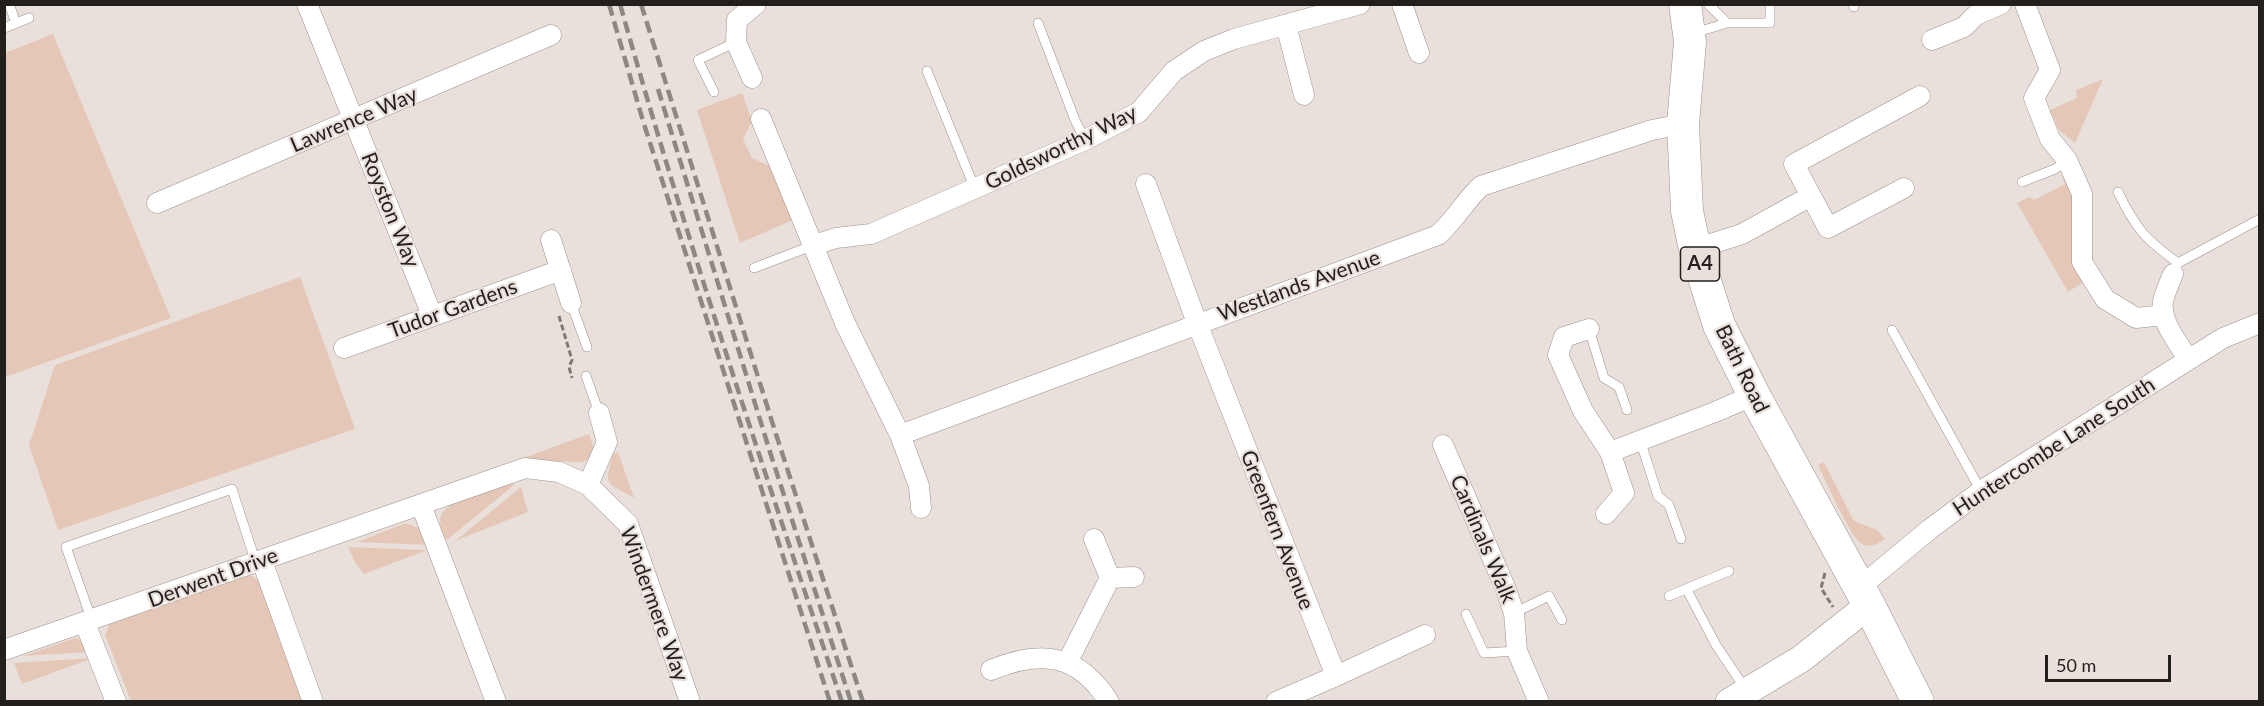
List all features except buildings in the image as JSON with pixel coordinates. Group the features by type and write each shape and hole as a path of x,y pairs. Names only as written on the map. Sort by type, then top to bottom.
{"main road":[{"name":"Bath Road","path":"1685,4 1689,42 1683,124 1687,211 1695,249 1719,324 1754,395 1864,597 1917,702"}],"street":[{"name":"Royston Way","path":"308,4 432,315"},
{"path":"752,78 736,42 736,20 756,4"},
{"path":"1402,4 1419,53"},
{"path":"1932,40 1964,27 1976,15 2001,4"},
{"path":"2025,4 2050,70 2034,98 2050,139 2067,160 2082,194 2082,262 2105,298 2136,318 2164,315"},
{"name":"Goldsworthy Way","path":"814,245 836,238 871,234 1085,140 1140,112 1174,70 1204,51 1234,39 1349,6"},
{"path":"1286,25 1304,95"},
{"name":"Lawrence Way","path":"157,203 551,35"},
{"path":"1904,188 1828,228 1794,164 1920,96"},
{"path":"761,119 764,144 814,245 845,323 900,435 920,486 921,508"},
{"name":"Westlands Avenue","path":"900,435 1438,235 1454,220 1469,197 1481,186 1652,130 1683,124"},
{"name":"Greenfern Avenue","path":"1146,184 1197,323 1336,676"},
{"path":"1695,249 1742,234 1811,196"},
{"path":"551,240 571,303"},
{"path":"2175,268 2163,302 2164,315 2169,329 2188,359"},
{"name":"Tudor Gardens","path":"344,348 561,270"},
{"name":"Huntercombe Lane South","path":"1864,597 1930,529 1981,491 2124,402 2188,359 2223,338 2259,323"},
{"path":"1588,329 1564,337 1558,355 1584,411 1610,452 1624,493 1606,514"},
{"path":"1610,452 1754,395"},
{"path":"588,485 607,442 599,413"},
{"name":"Cardinals Walk","path":"1443,445 1505,587 1514,613 1517,651 1539,702"},
{"name":"Windermere Way","path":"421,505 525,468 559,472 588,485 628,524 690,702"},
{"path":"421,505 496,702"},
{"name":"Derwent Drive","path":"4,650 421,505"},
{"path":"1068,661 1110,578 1094,539"},
{"path":"259,562 313,702"},
{"path":"1110,578 1134,577"},
{"path":"1749,693 1802,659 1864,597"},
{"path":"88,622 116,702"},
{"path":"1276,702 1425,635"},
{"path":"989,671 1013,661 1035,657 1068,661 1098,685 1109,702"}],"lane":[{"path":"9,4 16,23"},
{"path":"1708,4 1727,23"},
{"path":"1689,42 1704,30 1727,23 1770,23 1770,4"},
{"path":"4,28 29,18"},
{"path":"1038,23 1075,120 1085,140"},
{"path":"714,92 698,60 736,42"},
{"path":"927,71 975,189"},
{"path":"2022,182 2055,169 2067,160"},
{"path":"2118,192 2138,230 2175,268 2259,219"},
{"path":"754,268 814,245"},
{"path":"571,303 587,347"},
{"path":"1588,329 1604,378 1619,387 1628,410"},
{"path":"1892,330 1981,491"},
{"path":"586,376 599,413"},
{"path":"1640,440 1658,496 1669,505 1681,539"},
{"path":"88,622 66,547 232,489 259,562"},
{"path":"1669,596 1730,571"},
{"path":"1687,590 1716,645 1749,693"},
{"path":"1514,613 1549,596 1562,620"},
{"path":"1466,614 1484,653 1517,651"}],"path":[{"path":"571,303 558,312 572,360 568,367 576,387"}],"shaded area":[{"path":"53,34 171,318 5,377 5,53"},
{"path":"2103,79 2075,143 2059,130 2050,110 2077,98 2076,90"},
{"path":"742,93 752,121 743,139 752,158 770,166 793,220 740,243 697,110"},
{"path":"2066,168 2072,181 2085,281 2068,292 2017,203 2029,197 2034,200 2065,184 2061,171"},
{"path":"300,277 355,429 58,530 29,445 55,365"},
{"path":"589,434 594,449 590,459 581,462 518,460"},
{"path":"618,452 634,498 609,482 608,472 613,454"},
{"path":"1824,462 1854,521 1877,530 1885,539 1868,546 1857,540 1818,465"},
{"path":"512,482 514,485 447,540 440,522 442,514 449,506 469,495"},
{"path":"521,487 528,512 455,541"},
{"path":"406,523 421,529 428,545 357,542"},
{"path":"348,547 427,550 364,574"},
{"path":"249,574 259,581 307,701 131,701 105,635 110,623"},
{"path":"75,638 87,641 90,652 23,656"},
{"path":"93,658 22,684 14,663"}],"railway":[{"path":"609,4 643,121 830,702"},
{"path":"620,4 699,267 842,702"},
{"path":"641,4 863,702"},
{"path":"658,89 770,452 851,702"}]}
